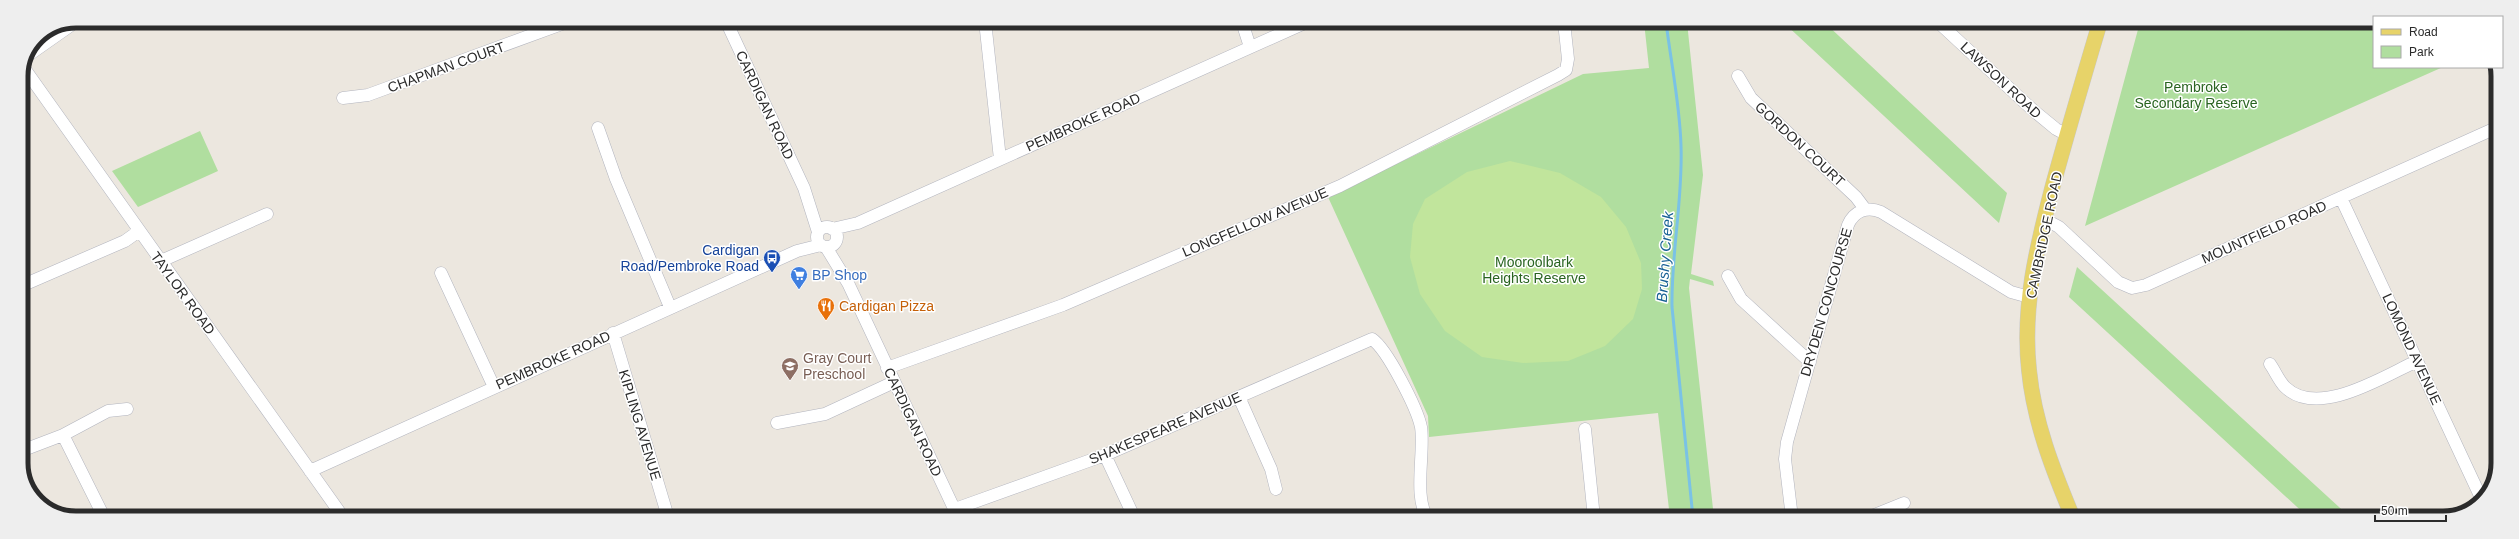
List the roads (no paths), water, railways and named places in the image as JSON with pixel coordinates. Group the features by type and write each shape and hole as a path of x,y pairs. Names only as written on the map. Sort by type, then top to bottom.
{"main road":[{"name":"CAMBRIDGE ROAD","path":"2069,511 2048,455 2032,396 2027,353 2029,297 2044,219 2098,28"}],"street":[{"name":"CHAPMAN COURT","path":"343,98 368,95 551,28"},
{"name":"CARDIGAN ROAD","path":"729,28 894,382 956,511"},
{"path":"986,28 1000,159"},
{"path":"1244,28 1250,47"},
{"name":"PEMBROKE ROAD","path":"310,471 670,307 1293,28"},
{"name":"LONGFELLOW AVENUE","path":"888,368 1063,305 1333,189 1566,70 1568,59 1565,28"},
{"name":"LAWSON ROAD","path":"1945,28 2034,110 2056,129 2067,135"},
{"path":"35,50 64,30"},
{"name":"TAYLOR ROAD","path":"28,74 339,511"},
{"name":"GORDON COURT","path":"1738,76 1751,98 1856,197 1865,209"},
{"path":"598,128 616,179 670,307"},
{"name":"MOUNTFIELD ROAD","path":"2044,219 2059,227 2118,282 2132,288 2146,285 2491,130"},
{"name":"LOMOND AVENUE","path":"2341,198 2479,494"},
{"path":"1865,209 1881,212 2010,292 2029,297"},
{"name":"DRYDEN CONCOURSE","path":"1791,511 1786,450 1848,225 1854,215 1865,209"},
{"path":"161,261 267,214"},
{"path":"28,283 125,241 139,231"},
{"path":"441,272 494,387"},
{"path":"1728,276 1741,299 1810,362"},
{"name":"KIPLING AVENUE","path":"613,333 666,511"},
{"name":"SHAKESPEARE AVENUE","path":"962,511 1105,455 1372,339 1380,344 1388,355 1421,427 1422,504 1425,511"},
{"path":"2270,364 2285,387 2298,396 2317,400 2338,397 2417,360"},
{"path":"777,423 825,414 894,382"},
{"path":"1239,396 1271,469 1276,489"},
{"path":"28,448 63,435 108,411 127,409"},
{"path":"1585,429 1593,511"},
{"path":"63,435 101,511"},
{"path":"1105,455 1131,511"},
{"path":"1884,511 1904,503"}],"waterway":[{"name":"Brushy Creek","path":"1667,28 1677,100 1681,146 1680,186 1673,267 1672,307 1692,511"}],"place":[{"name":"Cardigan Road/Pembroke Road","path":"772,273"},
{"name":"BP Shop","path":"799,290"},
{"name":"Cardigan Pizza","path":"826,321"},
{"name":"Gray Court Preschool","path":"790,381"}],"park label":[{"name":"Pembroke Secondary Reserve","path":"2196,96"},
{"name":"Mooroolbark Heights Reserve","path":"1534,270"}]}
